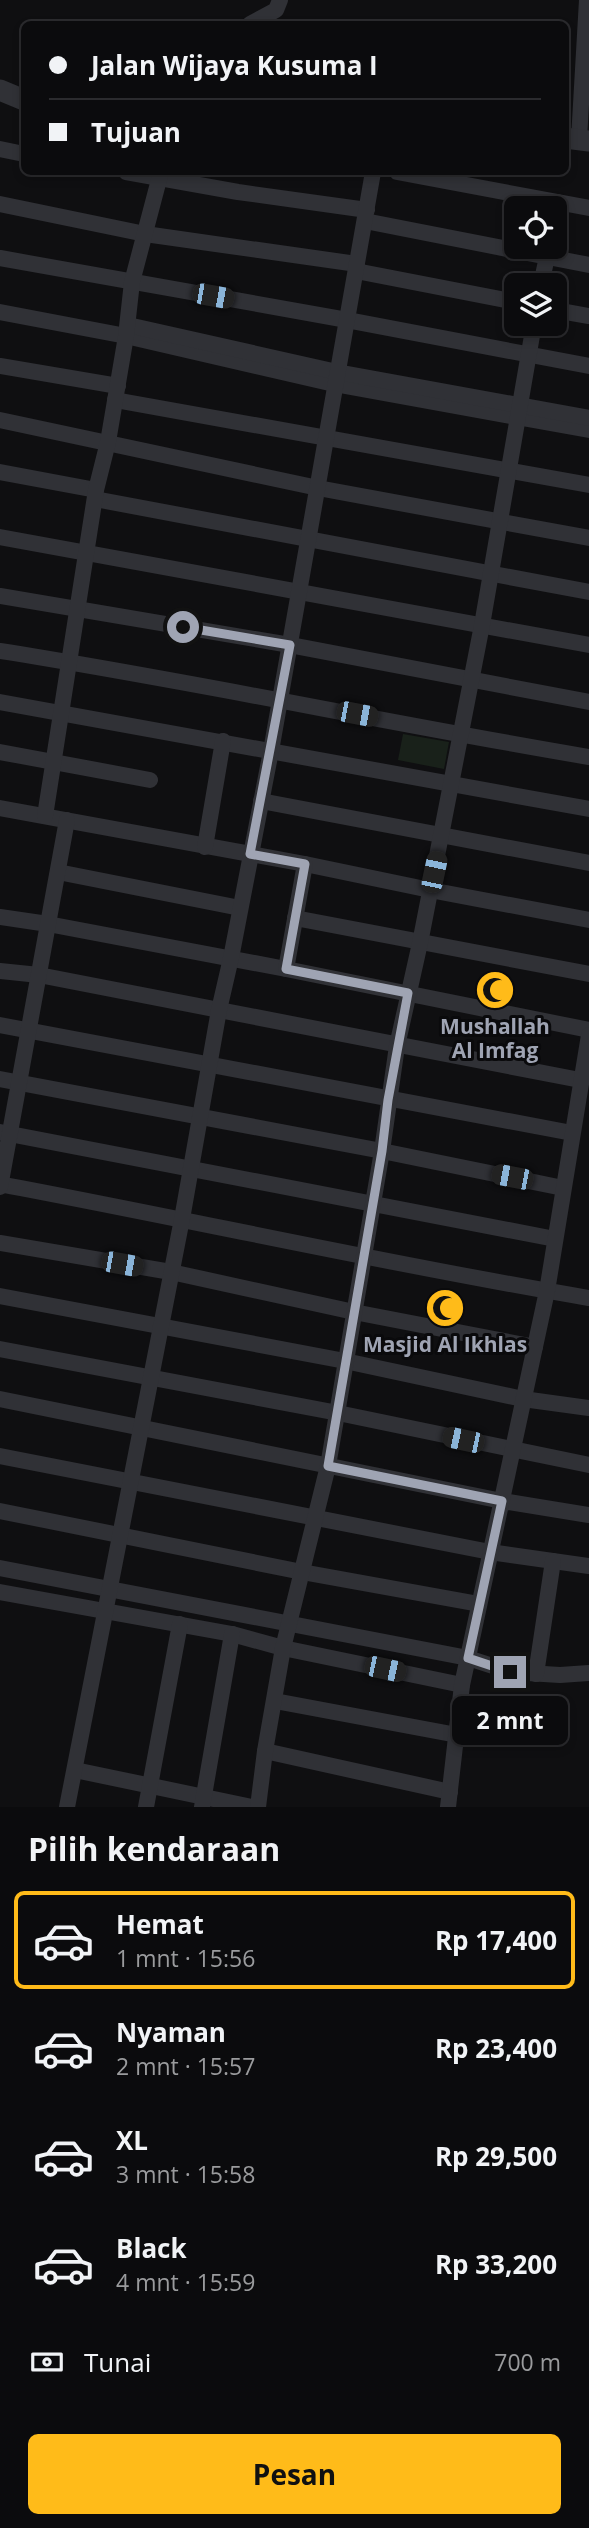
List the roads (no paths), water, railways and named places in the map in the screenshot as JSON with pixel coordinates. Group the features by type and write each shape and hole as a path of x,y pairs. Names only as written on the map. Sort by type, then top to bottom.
{"street":[{"path":"256,21 276,10 280,0"},
{"path":"578,139 587,0"},
{"path":"0,90 21,99"},
{"path":"0,149 21,153"},
{"path":"45,816 95,495 108,442 127,331 132,282 161,175"},
{"path":"166,175 504,243"},
{"path":"67,1807 271,751 373,175"},
{"path":"410,175 504,196"},
{"path":"0,204 145,233 356,267 504,299"},
{"path":"567,208 589,208"},
{"path":"0,258 589,366"},
{"path":"567,258 589,265"},
{"path":"0,312 127,331 336,378 519,412 589,430"},
{"path":"567,312 589,316"},
{"path":"258,1807 283,1648 328,1466 338,1413 397,1046 442,835 492,573 532,336"},
{"path":"0,366 325,437 589,485"},
{"path":"519,412 589,418"},
{"path":"0,420 318,488 589,538"},
{"path":"0,472 309,541 589,592"},
{"path":"0,537 589,645"},
{"path":"0,596 290,645 589,702"},
{"path":"0,651 280,698 460,735 589,757"},
{"path":"0,702 589,809"},
{"path":"205,847 223,741"},
{"path":"0,752 150,780"},
{"path":"261,801 589,863"},
{"path":"0,808 589,920"},
{"path":"67,820 19,1082 5,1132 0,1185 363,1257 589,1298"},
{"path":"286,969 305,864"},
{"path":"58,872 240,908"},
{"path":"0,917 231,958 589,1030"},
{"path":"295,918 589,974"},
{"path":"0,971 39,975 580,1080"},
{"path":"0,1025 572,1133"},
{"path":"265,1751 449,1799 462,1685 547,1291 589,1035"},
{"path":"0,1079 563,1188"},
{"path":"5,1132 555,1239"},
{"path":"0,1243 172,1272 354,1312 535,1347"},
{"path":"0,1296 523,1399 589,1408"},
{"path":"0,1349 338,1413 589,1465"},
{"path":"0,1399 502,1501 589,1515"},
{"path":"0,1456 490,1552 589,1566"},
{"path":"0,1511 302,1572 479,1604"},
{"path":"536,1674 553,1561"},
{"path":"0,1568 468,1658 510,1672 565,1675 589,1673"},
{"path":"0,1592 232,1634 283,1648 462,1685"},
{"path":"146,1807 180,1624"},
{"path":"203,1802 232,1634"},
{"path":"275,1701 457,1735"},
{"path":"75,1770 203,1802 252,1807"}],"place":[{"name":"Mushallah Al Imfag","path":"495,990"},
{"name":"Masjid Al Ikhlas","path":"445,1308"}]}
